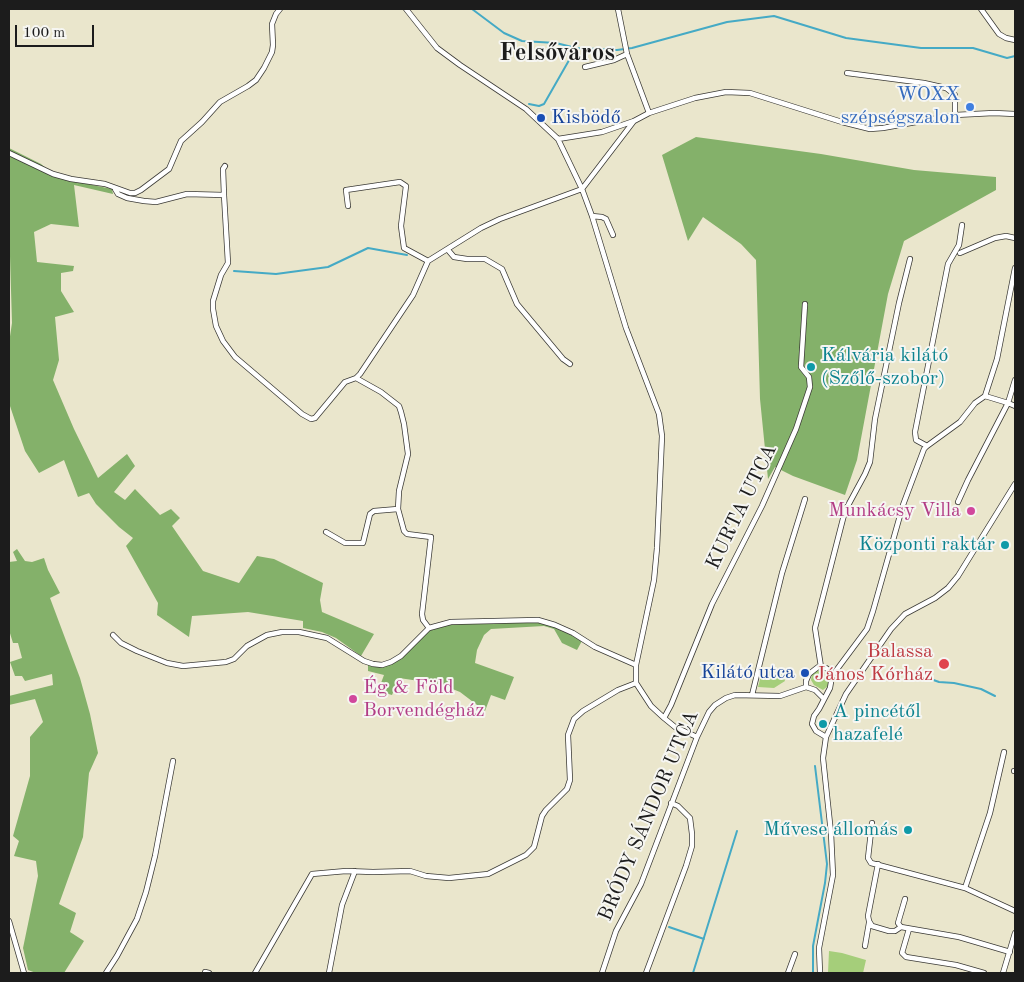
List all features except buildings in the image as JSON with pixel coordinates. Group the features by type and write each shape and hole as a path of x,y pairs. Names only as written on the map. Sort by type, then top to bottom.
{"street":[{"path":"9,152 53,174 71,179 105,184 116,189 135,193 161,176 172,162 181,142 220,102 256,80 272,52 272,24 280,9"},
{"path":"406,9 437,48 460,66 526,109 558,139 582,189 626,328 659,414 662,436 654,580 636,665 636,683 651,706 664,718 675,727 697,737"},
{"path":"618,9 627,54 649,113"},
{"path":"981,9 999,34 1015,40"},
{"path":"585,67 614,60 627,54"},
{"path":"847,73 924,83 946,88 956,94 956,115"},
{"path":"558,139 602,132 634,121 649,113 695,98 726,92 750,93 870,129 956,115 1015,114"},
{"path":"225,166 224,195 228,262 221,275 212,309 216,326 223,341 235,357 302,414 312,419 315,418 345,382 356,378 413,295 428,261 500,218 582,189 634,121"},
{"path":"348,206 346,190 400,182 406,186 401,226 404,248 428,261"},
{"path":"116,189 118,194 144,202 156,202 187,194 224,195"},
{"path":"592,216 606,219 613,235"},
{"path":"926,448 916,440 915,432 948,264 959,244 962,225"},
{"path":"960,253 995,238 1006,236 1015,238"},
{"path":"448,250 454,257 485,259 502,269 517,304 563,359 570,364"},
{"path":"821,667 815,628 845,511 866,474 870,462 875,419 910,259"},
{"path":"826,737 816,731 812,724 814,716 831,685 832,676 862,636 870,620 902,505 926,448 960,422 975,402 985,396 996,359 1015,268"},
{"name":"KURTA UTCA","path":"664,718 672,705 712,604 762,506 796,429 810,387 809,378 801,367 805,304"},
{"path":"356,378 381,392 399,406 401,412 408,454 399,491 398,509 404,531 408,534 431,537 422,614 423,620 429,628"},
{"path":"958,502 1008,404 1015,380"},
{"path":"985,396 1015,406"},
{"path":"820,973 819,948 833,876 831,832 823,758 826,737 846,694 891,629 905,614 935,598 948,588 958,576 1015,484"},
{"path":"752,695 782,573 805,499"},
{"path":"326,532 345,543 363,543 370,514 374,511 398,509"},
{"path":"113,635 121,643 136,651 167,663 183,666 226,662 234,659 247,646 267,635 282,632 299,632 327,638 364,661 382,665 401,656 429,628 451,622 538,620 573,633 596,647 636,665"},
{"path":"824,699 815,690 806,688 806,681 814,669 821,667 830,671 832,676"},
{"path":"255,973 312,874 355,871 410,871 426,876 449,878 488,874 526,855 534,847 542,816 567,789 570,780 568,735 574,719 618,690 636,683"},
{"name":"BRÓDY SÁNDOR UTCA","path":"602,973 616,931 641,884 697,737 709,712 715,705 735,695 780,696 806,688"},
{"path":"965,888 990,813 1004,752"},
{"path":"106,973 137,919 146,892 155,856 173,761"},
{"path":"646,973 692,846 690,818 678,806 671,803"},
{"path":"872,823 868,858 871,863 965,888 1015,911"},
{"path":"878,864 868,916 872,926 889,931 895,931 901,927"},
{"path":"329,973 342,905 355,871"},
{"path":"905,899 898,923 901,927 959,937 1010,952"},
{"path":"9,920 24,973"},
{"path":"865,946 870,921"},
{"path":"909,929 902,952 906,957 956,965 984,973"},
{"path":"1003,973 1015,933"},
{"path":"788,973 795,954"}],"green space":[{"path":"696,137 821,154 914,170 996,177 996,190 904,241 888,294 857,460 845,495 793,476 775,467 768,479 760,399 756,260 741,244 703,217 688,241 662,155"},
{"path":"9,148 41,164 58,178 112,189 113,194 74,185 79,227 51,224 34,232 37,262 74,266 73,271 61,273 61,291 74,312 55,317 59,360 53,380 98,478 127,454 135,466 114,492 125,500 135,489 160,515 171,509 180,518 172,526 203,571 239,583 257,556 274,559 323,583 320,600 322,612 374,634 361,656 336,638 322,632 303,628 303,621 248,612 192,616 189,637 157,615 158,603 126,546 133,538 96,504 89,493 78,497 64,460 39,473 25,451 9,403 9,343 12,323"},
{"path":"17,549 25,561 32,562 44,558 60,593 50,598 80,678 98,753 89,773 83,837 59,904 76,913 70,932 84,941 64,973 36,973 28,970 23,948 38,876 36,861 14,856 19,841 13,836 30,776 30,737 43,722 35,699 9,705 9,696 53,685 52,674 25,681 22,676 15,676 10,662 22,658 18,643 13,643 9,630 9,562 17,561 13,552"},
{"path":"538,620 583,639 577,650 562,643 554,629 544,626 491,629 484,635 477,650 475,663 514,677 505,700 491,695 485,711 460,692 440,684 399,678 392,695 378,691 384,675 368,671 368,663 391,662 429,628 451,622"},
{"path":"763,668 783,675 785,681 774,688 758,687"},
{"path":"822,670 827,674 829,680 828,686 823,690 814,685 811,680 812,674"},
{"path":"829,951 866,960 863,973 828,973"}],"waterway":[{"path":"472,9 504,33 522,41 556,43 576,48 617,50 632,48 727,22 774,16 846,38 921,48 973,48 1007,58 1015,56"},
{"path":"529,104 539,106 544,104 576,48"},
{"path":"234,271 276,274 328,267 368,248 407,255"},
{"path":"928,678 939,682 981,689 995,696"},
{"path":"813,973 813,946 827,864 815,766"},
{"path":"693,973 737,831"},
{"path":"669,927 704,939"}],"place":[{"name":"WOXX szépségszalon","path":"970,107"},
{"name":"Kisbödő","path":"541,118"},
{"name":"Kálvária kilátó (Szőlő-szobor)","path":"811,367"},
{"name":"Munkácsy Villa","path":"971,511"},
{"name":"Központi raktár","path":"1005,545"},
{"name":"Balassa János Kórház","path":"944,664"},
{"name":"Kilátó utca","path":"805,673"},
{"name":"Ég & Föld Borvendégház","path":"353,699"},
{"name":"A pincétől hazafelé","path":"823,724"},
{"name":"Művese állomás","path":"908,830"}],"district":[{"name":"Felsőváros","path":"557,53"}]}
